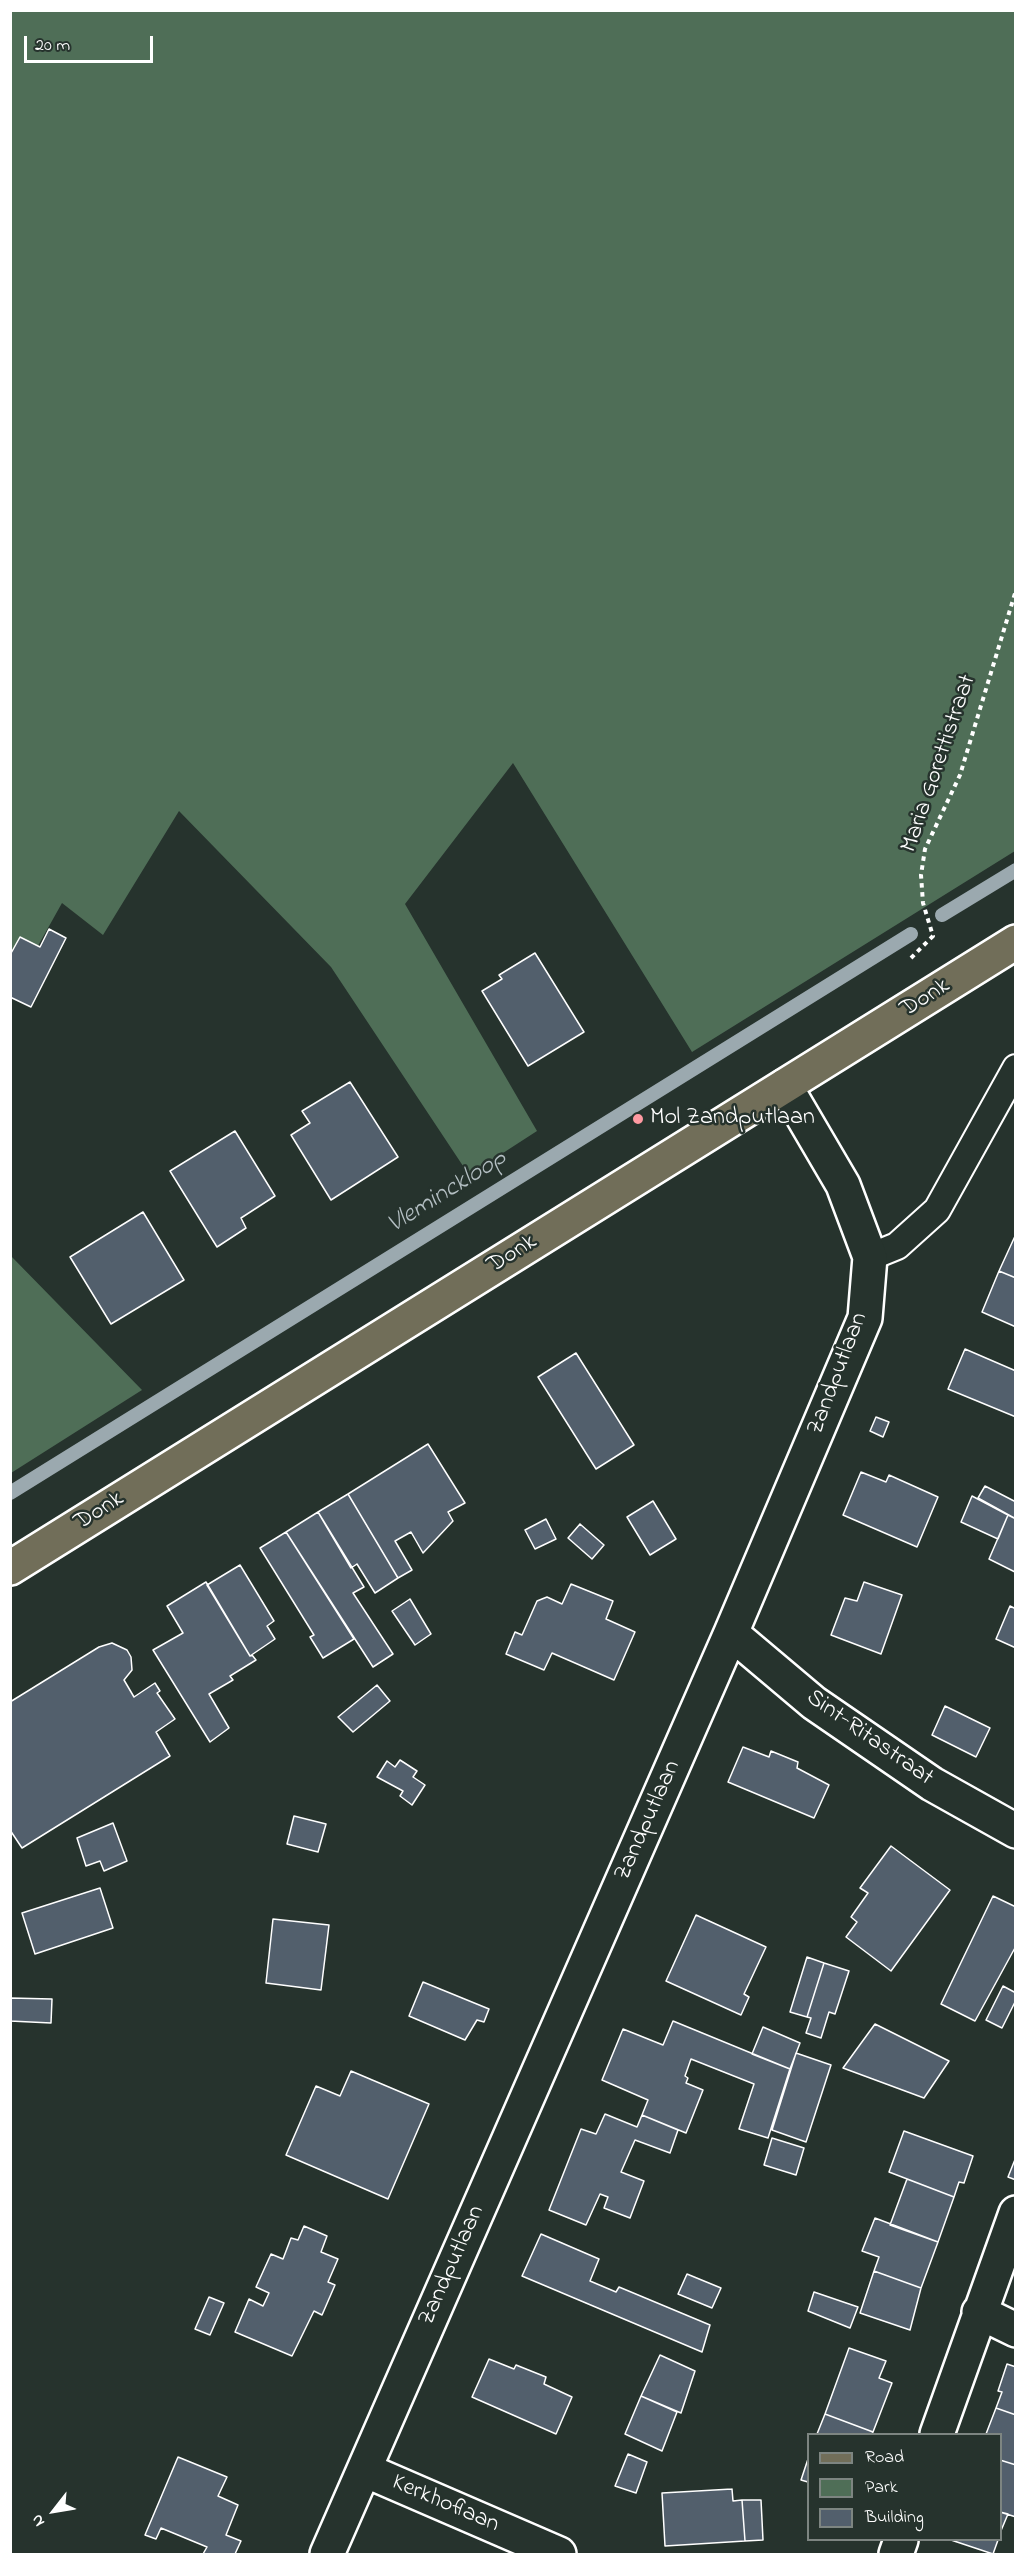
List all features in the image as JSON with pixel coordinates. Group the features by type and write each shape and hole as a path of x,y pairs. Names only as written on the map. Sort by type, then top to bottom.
{"main road":[{"name":"Donk","path":"10,1568 1016,942"}],"street":[{"name":"Zandputlaan","path":"327,2554 731,1633 865,1318 870,1257 843,1185 784,1086"},
{"name":"Sint-Ritastraat","path":"731,1633 824,1709 932,1784 1016,1831"},
{"path":"937,2433 1016,2213"},
{"path":"979,2312 1016,2330"},
{"name":"Kerkhoflaan","path":"365,2470 559,2554"}],"lane":[{"path":"870,1257 897,1246 937,1210 1016,1068"}],"path":[{"name":"Maria Gorettistraat","path":"918,1005 899,970 933,936 923,903 921,875 926,849 960,775 1016,590"}],"green space":[{"path":"11,11 1015,11 1015,851 692,1052 513,763 405,904 537,1131 469,1175 331,967 179,811 103,935 62,903 11,994"},
{"path":"11,1256 142,1390 11,1473"}],"building":[{"path":"49,929 66,938 31,1007 10,997 10,955 20,937 40,947"},
{"path":"535,953 584,1032 528,1066 482,991 502,979 499,975"},
{"path":"350,1082 398,1157 331,1200 291,1135 310,1123 302,1111"},
{"path":"235,1131 275,1196 241,1218 246,1228 217,1247 170,1171"},
{"path":"143,1212 184,1280 111,1324 70,1257"},
{"path":"1016,1234 1016,1278 999,1271"},
{"path":"999,1271 1016,1278 1016,1327 982,1312"},
{"path":"965,1349 1016,1371 1016,1417 948,1389"},
{"path":"576,1353 634,1445 596,1469 538,1377"},
{"path":"876,1417 889,1422 883,1437 870,1431"},
{"path":"428,1444 465,1503 448,1512 453,1521 423,1553 411,1532 395,1541 412,1570 398,1578 348,1494"},
{"path":"861,1472 886,1482 889,1475 938,1497 917,1547 843,1515"},
{"path":"985,1486 1016,1502 1016,1519 978,1498"},
{"path":"348,1494 398,1578 375,1593 357,1564 351,1568 318,1512"},
{"path":"972,1496 1008,1515 998,1539 961,1522"},
{"path":"653,1501 676,1539 650,1555 627,1517"},
{"path":"318,1512 364,1587 353,1593 393,1654 373,1667 286,1532"},
{"path":"1008,1515 1016,1519 1015,1572 989,1559"},
{"path":"546,1519 556,1539 535,1549 525,1530"},
{"path":"580,1524 604,1545 592,1559 568,1538"},
{"path":"286,1532 354,1639 323,1658 310,1637 314,1635 260,1548"},
{"path":"240,1565 274,1621 267,1626 275,1639 250,1656 207,1585"},
{"path":"206,1582 250,1656 252,1655 256,1660 230,1676 233,1680 209,1694 229,1728 210,1742 153,1650 183,1633 167,1606"},
{"path":"864,1582 902,1595 881,1654 831,1635 845,1598 857,1601"},
{"path":"571,1584 613,1601 606,1619 635,1632 614,1680 552,1653 544,1670 506,1654 515,1632 522,1635 537,1601 547,1597 562,1604"},
{"path":"410,1599 431,1634 415,1645 392,1611"},
{"path":"1010,1606 1016,1609 1016,1648 996,1639"},
{"path":"112,1643 127,1650 131,1657 132,1670 124,1680 134,1697 155,1683 160,1691 157,1693 175,1719 156,1732 170,1756 22,1848 10,1830 10,1702 99,1647"},
{"path":"377,1685 390,1701 353,1732 338,1717"},
{"path":"945,1706 990,1728 976,1757 932,1735"},
{"path":"743,1747 769,1757 771,1751 798,1762 797,1768 829,1785 814,1818 728,1782"},
{"path":"400,1760 417,1771 413,1777 425,1785 412,1805 400,1796 403,1791 377,1777 387,1761 395,1767"},
{"path":"294,1816 326,1824 318,1852 287,1844"},
{"path":"113,1823 127,1861 104,1871 100,1861 86,1866 77,1838"},
{"path":"891,1846 950,1890 891,1971 846,1937 857,1922 851,1917 868,1893 860,1888"},
{"path":"100,1888 113,1928 35,1954 22,1913"},
{"path":"993,1896 1016,1907 1016,1946 975,2021 941,2004"},
{"path":"696,1915 766,1947 744,1994 749,1997 741,2015 666,1981"},
{"path":"273,1919 329,1925 321,1990 266,1983"},
{"path":"807,1957 824,1963 807,2017 790,2012"},
{"path":"824,1963 849,1971 835,2014 829,2012 821,2038 806,2033 811,2018 807,2017"},
{"path":"423,1982 489,2009 484,2022 477,2020 465,2040 409,2016"},
{"path":"1003,1986 1016,1993 1016,2000 1002,2028 986,2020"},
{"path":"10,1998 52,1999 51,2023 10,2021"},
{"path":"673,2021 790,2069 768,2138 739,2129 754,2084 691,2059 685,2076 688,2078 686,2083 703,2090 686,2133 642,2115 648,2100 602,2080 623,2029 663,2045"},
{"path":"875,2024 949,2061 924,2098 843,2068"},
{"path":"763,2027 800,2043 790,2069 752,2054"},
{"path":"796,2053 831,2065 806,2142 772,2130"},
{"path":"351,2071 429,2104 388,2199 286,2155 316,2086 340,2096"},
{"path":"605,2114 637,2127 642,2115 678,2130 670,2153 635,2140 621,2172 644,2181 630,2218 604,2208 608,2197 600,2194 586,2225 549,2210 581,2129 596,2134"},
{"path":"904,2131 973,2156 964,2183 959,2182 954,2197 889,2172"},
{"path":"772,2138 804,2148 796,2175 764,2165"},
{"path":"1016,2157 1016,2180 1008,2177"},
{"path":"907,2179 954,2197 938,2242 890,2225"},
{"path":"875,2218 938,2242 921,2288 874,2271 879,2257 862,2251"},
{"path":"304,2226 327,2236 321,2252 338,2259 328,2282 335,2285 322,2315 314,2311 292,2356 235,2332 249,2299 263,2306 269,2293 256,2287 271,2254 283,2259 291,2238 298,2240"},
{"path":"541,2234 599,2259 590,2281 616,2292 619,2287 710,2325 702,2352 522,2276"},
{"path":"874,2271 921,2288 910,2330 860,2313"},
{"path":"687,2274 721,2288 712,2308 678,2294"},
{"path":"814,2292 858,2307 850,2328 808,2311"},
{"path":"209,2297 224,2303 210,2335 195,2329"},
{"path":"849,2348 886,2361 879,2378 892,2383 873,2432 825,2414"},
{"path":"660,2355 695,2371 681,2413 641,2396"},
{"path":"489,2359 514,2369 516,2365 546,2377 544,2384 572,2397 556,2434 472,2397"},
{"path":"1007,2364 1016,2367 1016,2415 996,2408 1002,2392 998,2391"},
{"path":"641,2396 677,2412 662,2451 625,2434"},
{"path":"996,2408 1016,2415 1016,2465 1002,2461 1002,2433 986,2433"},
{"path":"825,2414 873,2432 872,2433 817,2433"},
{"path":"628,2454 647,2462 636,2493 615,2486"},
{"path":"178,2457 227,2477 218,2496 238,2505 226,2535 241,2541 235,2554 203,2554 207,2547 161,2528 156,2539 145,2535"},
{"path":"1002,2461 1016,2465 1016,2517 1002,2513"},
{"path":"807,2462 807,2482 801,2480"},
{"path":"732,2489 733,2501 742,2500 745,2541 665,2546 662,2493"},
{"path":"742,2500 761,2500 763,2540 745,2541"},
{"path":"1002,2512 1008,2514 1002,2528"},
{"path":"954,2541 998,2541 993,2554"}],"waterway":[{"name":"Vleminckloop","path":"942,915 1016,870"},
{"name":"Vleminckloop","path":"10,1493 911,934"}],"place":[{"name":"Mol Zandputlaan","path":"638,1119"}]}
